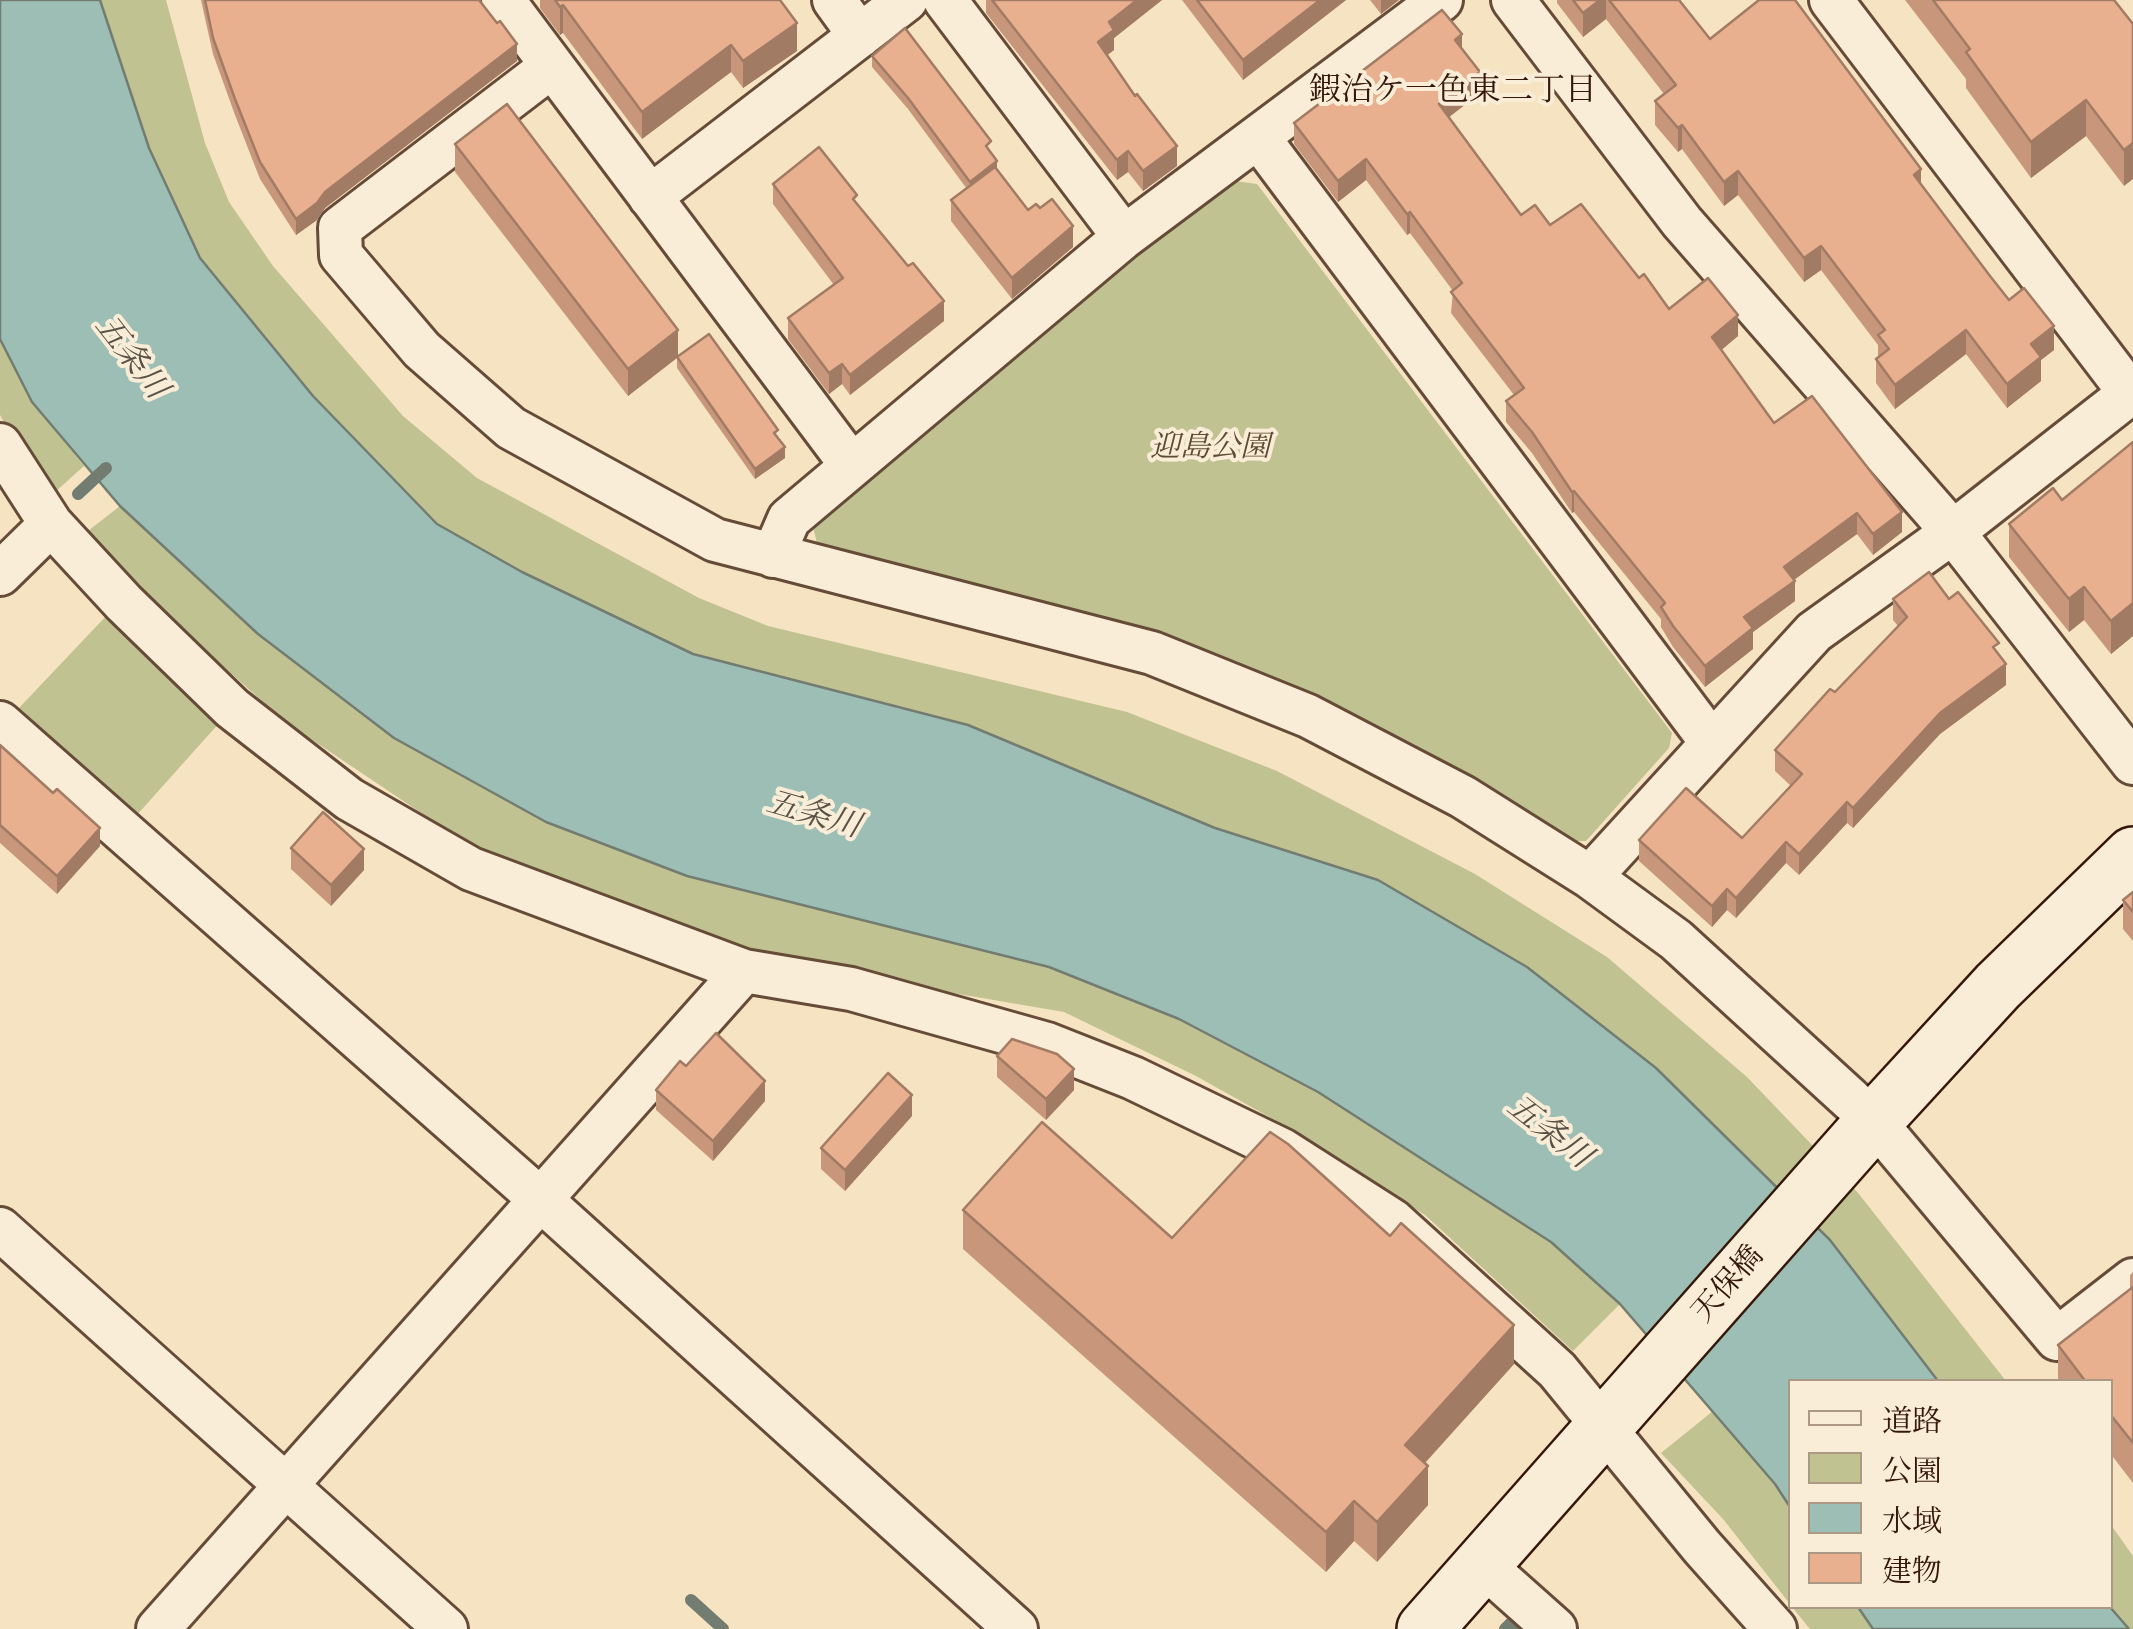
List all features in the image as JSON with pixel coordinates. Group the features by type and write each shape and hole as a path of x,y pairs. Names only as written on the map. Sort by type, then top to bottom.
{"street":[{"path":"503,0 852,466"},
{"path":"834,0 860,36"},
{"path":"650,197 906,0"},
{"path":"945,0 1124,238"},
{"path":"773,556 789,520 1124,238 1441,0"},
{"path":"1514,0 1682,222 1953,532 2133,763"},
{"path":"1590,877 1814,632 1953,532 2132,392 1831,0"},
{"path":"552,66 340,228 341,255 422,350 511,428 715,540 1152,652 1308,716 1464,797 1590,877 1676,940 1774,1026 1856,1140 2056,1339 2133,1280"},
{"path":"1258,137 1712,742"},
{"path":"0,445 51,524 124,603 232,708 349,799 471,868 744,971 850,990 1048,1044 1133,1078 1282,1150 1393,1220 1612,1418 1702,1547 1775,1629"},
{"path":"0,574 51,524"},
{"path":"0,724 540,1199 1016,1629"},
{"name":"天保橋","path":"1425,1629 1856,1140 1998,986 2133,855"},
{"path":"158,1629 744,971"},
{"path":"0,1229 446,1629"},
{"path":"1482,1564 1555,1629"}],"green space":[{"path":"100,0 166,0 205,143 229,202 273,266 403,416 477,478 699,598 768,626 1127,712 1277,771 1475,874 1607,957 1747,1077 1859,1194 2004,1379 1936,1379 1829,1240 1656,1068 1527,967 1378,880 1215,828 968,725 693,654 522,572 437,524 313,396 200,258 149,148"},
{"name":"迎島公園","path":"1236,181 1257,184 1672,733 1669,748 1586,841 1570,841 1491,788 1394,736 1292,692 820,555 812,523 1134,256"},
{"path":"0,339 32,402 84,466 55,492 17,445 0,415"},
{"path":"120,506 258,634 394,738 546,822 687,876 1049,967 1179,1019 1318,1092 1551,1242 1620,1304 1573,1351 1425,1215 1312,1141 1196,1076 1064,1012 800,967 666,925 484,855 284,721 141,592 84,534"},
{"path":"109,613 221,721 136,816 18,709"},
{"path":"1713,1411 1788,1504 1788,1601 1723,1519 1661,1453"},
{"path":"2113,1528 2133,1556 2133,1629 2112,1609"},
{"path":"1794,1609 1859,1609 1873,1629 1810,1629"}],"water":[{"name":"五条川","path":"0,0 100,0 149,148 200,258 313,396 437,524 522,572 693,654 968,725 1215,828 1378,880 1527,967 1656,1068 1830,1240 1936,1379 1788,1379 1788,1504 1620,1304 1551,1242 1318,1092 1179,1019 1049,967 687,876 546,822 394,738 258,634 120,506 32,402 0,339"},
{"path":"1859,1609 2112,1609 2129,1629 1873,1629"}],"building":[{"path":"205,0 479,0 517,44 325,192 296,219 260,162 213,38"},
{"path":"555,0 780,0 797,23 743,61 731,45 642,112 563,5 560,7"},
{"path":"992,0 1137,0 1109,22 1114,30 1098,42 1135,96 1177,146 1143,171 1128,151 1117,160"},
{"path":"1197,0 1320,0 1243,60"},
{"path":"1573,0 1600,0 1583,13"},
{"path":"1609,0 1679,0 1710,39 1759,0 1795,0 1921,169 1914,175 2009,300 2024,288 2054,326 2031,344 2041,357 2007,384 1966,330 1895,385 1876,359 1889,349 1878,335 1885,330 1821,246 1804,258 1738,171 1724,182 1682,125 1678,128 1655,101 1676,85"},
{"path":"1933,0 2114,0 2133,24 2133,143 2124,150 2086,100 2031,142"},
{"path":"1442,10 1462,34 1455,40 1480,72 1439,104 1521,215 1535,205 1550,225 1581,204 1639,278 1644,274 1669,309 1708,278 1738,315 1712,337 1774,423 1812,396 1902,512 1873,534 1857,513 1784,567 1795,581 1744,617 1753,628 1705,666 1673,626 1661,607 1665,603 1572,492 1506,401 1524,388 1451,292 1462,283 1410,212 1407,214 1366,159 1338,181 1294,123"},
{"path":"905,28 991,141 986,146 997,161 970,182 872,56"},
{"path":"507,104 678,330 628,369 455,144"},
{"path":"819,147 857,195 853,199 908,266 913,263 944,301 850,375 842,364 829,373 788,318 843,278 773,184"},
{"path":"995,167 1028,210 1036,204 1040,208 1052,199 1073,226 1012,278 951,200"},
{"path":"709,334 778,430 774,433 785,447 755,469 677,357"},
{"path":"2133,442 2133,603 2111,621 2084,587 2069,599 2009,524 2053,488 2062,500"},
{"path":"1929,572 1949,599 1958,592 1999,643 1993,647 2006,664 1940,713 1853,808 1847,802 1799,854 1786,842 1736,898 1727,889 1712,906 1639,840 1686,788 1742,838 1802,774 1775,750 1830,689 1835,692 1907,617 1893,599"},
{"path":"0,745 53,793 57,789 100,828 57,876 0,825"},
{"path":"323,812 364,849 331,885 291,848"},
{"path":"2133,892 2133,912 2123,900"},
{"path":"716,1033 765,1081 713,1141 656,1090 680,1061 686,1066"},
{"path":"1012,1039 1057,1054 1074,1069 1046,1099 997,1056"},
{"path":"888,1073 912,1095 845,1170 821,1148"},
{"path":"1042,1122 1172,1238 1270,1132 1390,1236 1401,1223 1514,1325 1405,1445 1428,1466 1377,1522 1354,1501 1326,1532 963,1210"},
{"path":"2133,1287 2133,1443 2113,1418 2113,1379 2084,1379 2058,1345"}],"waterway":[{"path":"78,494 106,468"},
{"path":"691,1600 723,1629"},
{"path":"1505,1629 1511,1623 1518,1629"}],"district":[{"name":"鍜治ケ一色東二丁目","path":"1453,92"}]}
